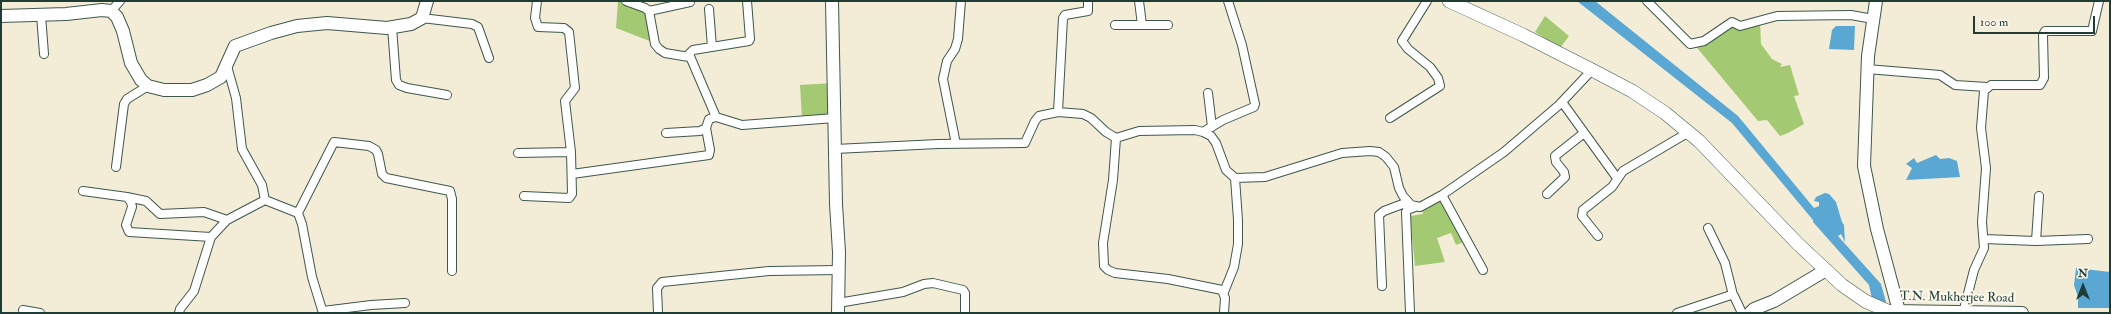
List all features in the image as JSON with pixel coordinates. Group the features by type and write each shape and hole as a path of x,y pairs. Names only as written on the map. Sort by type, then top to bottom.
{"main road":[{"path":"1449,1 1523,35 1592,70 1652,103 1690,132 1798,244 1826,270 1865,301 1894,312"}],"street":[{"path":"111,11 120,1"},
{"path":"422,18 427,1"},
{"path":"524,196 569,198 572,194 571,152 565,101 575,88 569,32 564,28 538,27 535,18 537,1"},
{"path":"626,1 648,11 690,2"},
{"path":"716,117 689,57 690,52 693,50 749,41 747,1"},
{"path":"832,1 839,270 838,308 903,292 924,284 933,283 963,290 965,293 965,313"},
{"path":"956,144 943,79 947,61 957,44 960,1"},
{"path":"1058,112 1063,18 1065,15 1088,11 1088,1"},
{"path":"1139,1 1142,25"},
{"path":"1203,132 1254,107 1255,104 1242,45 1228,1"},
{"path":"1390,118 1440,86 1438,78 1430,67 1408,49 1402,41 1426,1"},
{"path":"1647,1 1690,44 1704,41 1732,22 1740,26 1785,16 1851,15 1873,19"},
{"path":"1876,1 1867,69 1864,166 1894,312"},
{"path":"1867,69 1940,75 1955,85 1987,87 2040,85 2044,78 2043,35 2045,31 2092,31 2099,1"},
{"path":"709,9 712,47"},
{"path":"1,16 41,15 102,10 111,11 117,16 132,63 141,80 148,86 164,90 192,90 207,85 221,77 235,46 271,33 297,26 327,23 392,27 411,24 422,18 472,24 478,27 489,58"},
{"path":"648,11 655,44 665,53 689,57"},
{"path":"41,15 44,54"},
{"path":"1115,25 1168,25"},
{"path":"392,27 396,80 399,85 407,88 447,95"},
{"path":"227,66 236,98 242,149 262,185 264,200"},
{"path":"1382,286 1378,215 1412,204 1425,206 1442,195 1504,152 1562,102 1592,70"},
{"path":"116,167 124,104 127,99 148,86"},
{"path":"1963,313 1974,270 1982,255 1984,239 1982,222 1986,168 1981,128 1984,91 1987,87"},
{"path":"1208,93 1212,127"},
{"path":"1562,102 1617,178"},
{"path":"835,149 1025,143 1035,121 1039,116 1058,112 1083,114 1092,118 1101,128 1116,138"},
{"path":"572,174 708,155 710,150 706,128 709,119 716,117 742,125 835,118"},
{"path":"666,133 700,131 706,128"},
{"path":"1116,138 1139,131 1195,130 1211,136 1216,143 1226,170 1235,178 1238,213 1238,244 1234,267 1224,292 1224,313"},
{"path":"1598,236 1585,220 1581,212 1612,187 1623,171 1690,132"},
{"path":"1547,194 1565,177 1564,172 1556,162 1555,156 1584,133"},
{"path":"1116,138 1113,180 1102,243 1104,266 1108,270 1115,273 1168,279 1222,290 1224,292"},
{"path":"405,303 371,305 323,312 312,277 302,224 298,213 334,142 338,141 369,146 376,150 382,174 386,178 446,190 452,194 452,271"},
{"path":"1235,178 1265,176 1342,153 1370,151 1379,152 1386,157 1394,167 1399,188 1412,204"},
{"path":"518,153 571,152"},
{"path":"83,191 146,201 160,214 204,212 227,220"},
{"path":"1442,195 1483,270"},
{"path":"2036,241 2039,196"},
{"path":"127,197 131,202 132,207 126,225 129,232 211,237"},
{"path":"179,313 180,308 194,291 211,237 227,220 264,200 298,213"},
{"path":"1410,313 1406,212 1412,204"},
{"path":"1708,228 1725,264 1733,295 1742,313"},
{"path":"1984,239 2036,241 2088,239"},
{"path":"658,313 657,288 662,282 768,271 839,270"},
{"path":"1750,313 1754,309 1774,301 1826,270"},
{"path":"1677,313 1725,295 1733,295"},
{"path":"23,310 40,313"},
{"name":"T.N. Mukherjee Road","path":"1894,312 2022,313"}],"green space":[{"path":"618,1 637,1 654,7 652,42 616,28"},
{"path":"1545,16 1569,36 1560,48 1544,44 1546,39 1535,32"},
{"path":"1732,22 1760,22 1761,44 1772,59 1782,64 1780,67 1790,65 1799,95 1794,96 1804,124 1780,136 1767,120 1758,121 1693,43"},
{"path":"834,83 835,118 802,119 800,85"},
{"path":"1445,196 1469,240 1456,245 1451,233 1437,238 1445,262 1415,266 1410,216 1423,214 1422,208 1426,209"}],"water":[{"path":"1577,1 1595,1 1738,116 1814,208 1819,206 1819,202 1814,201 1816,197 1825,193 1829,194 1836,202 1844,225 1845,242 1841,234 1838,236 1881,284 1889,313 1875,313 1869,285 1813,222 1813,220 1732,123"},
{"path":"1836,26 1855,26 1854,50 1829,49 1832,30"},
{"path":"1936,155 1940,159 1949,158 1957,161 1960,177 1906,180 1912,168 1906,164 1914,158 1917,163"},
{"path":"2076,268 2110,272 2110,308 2078,308 2078,297 2074,285"}]}
